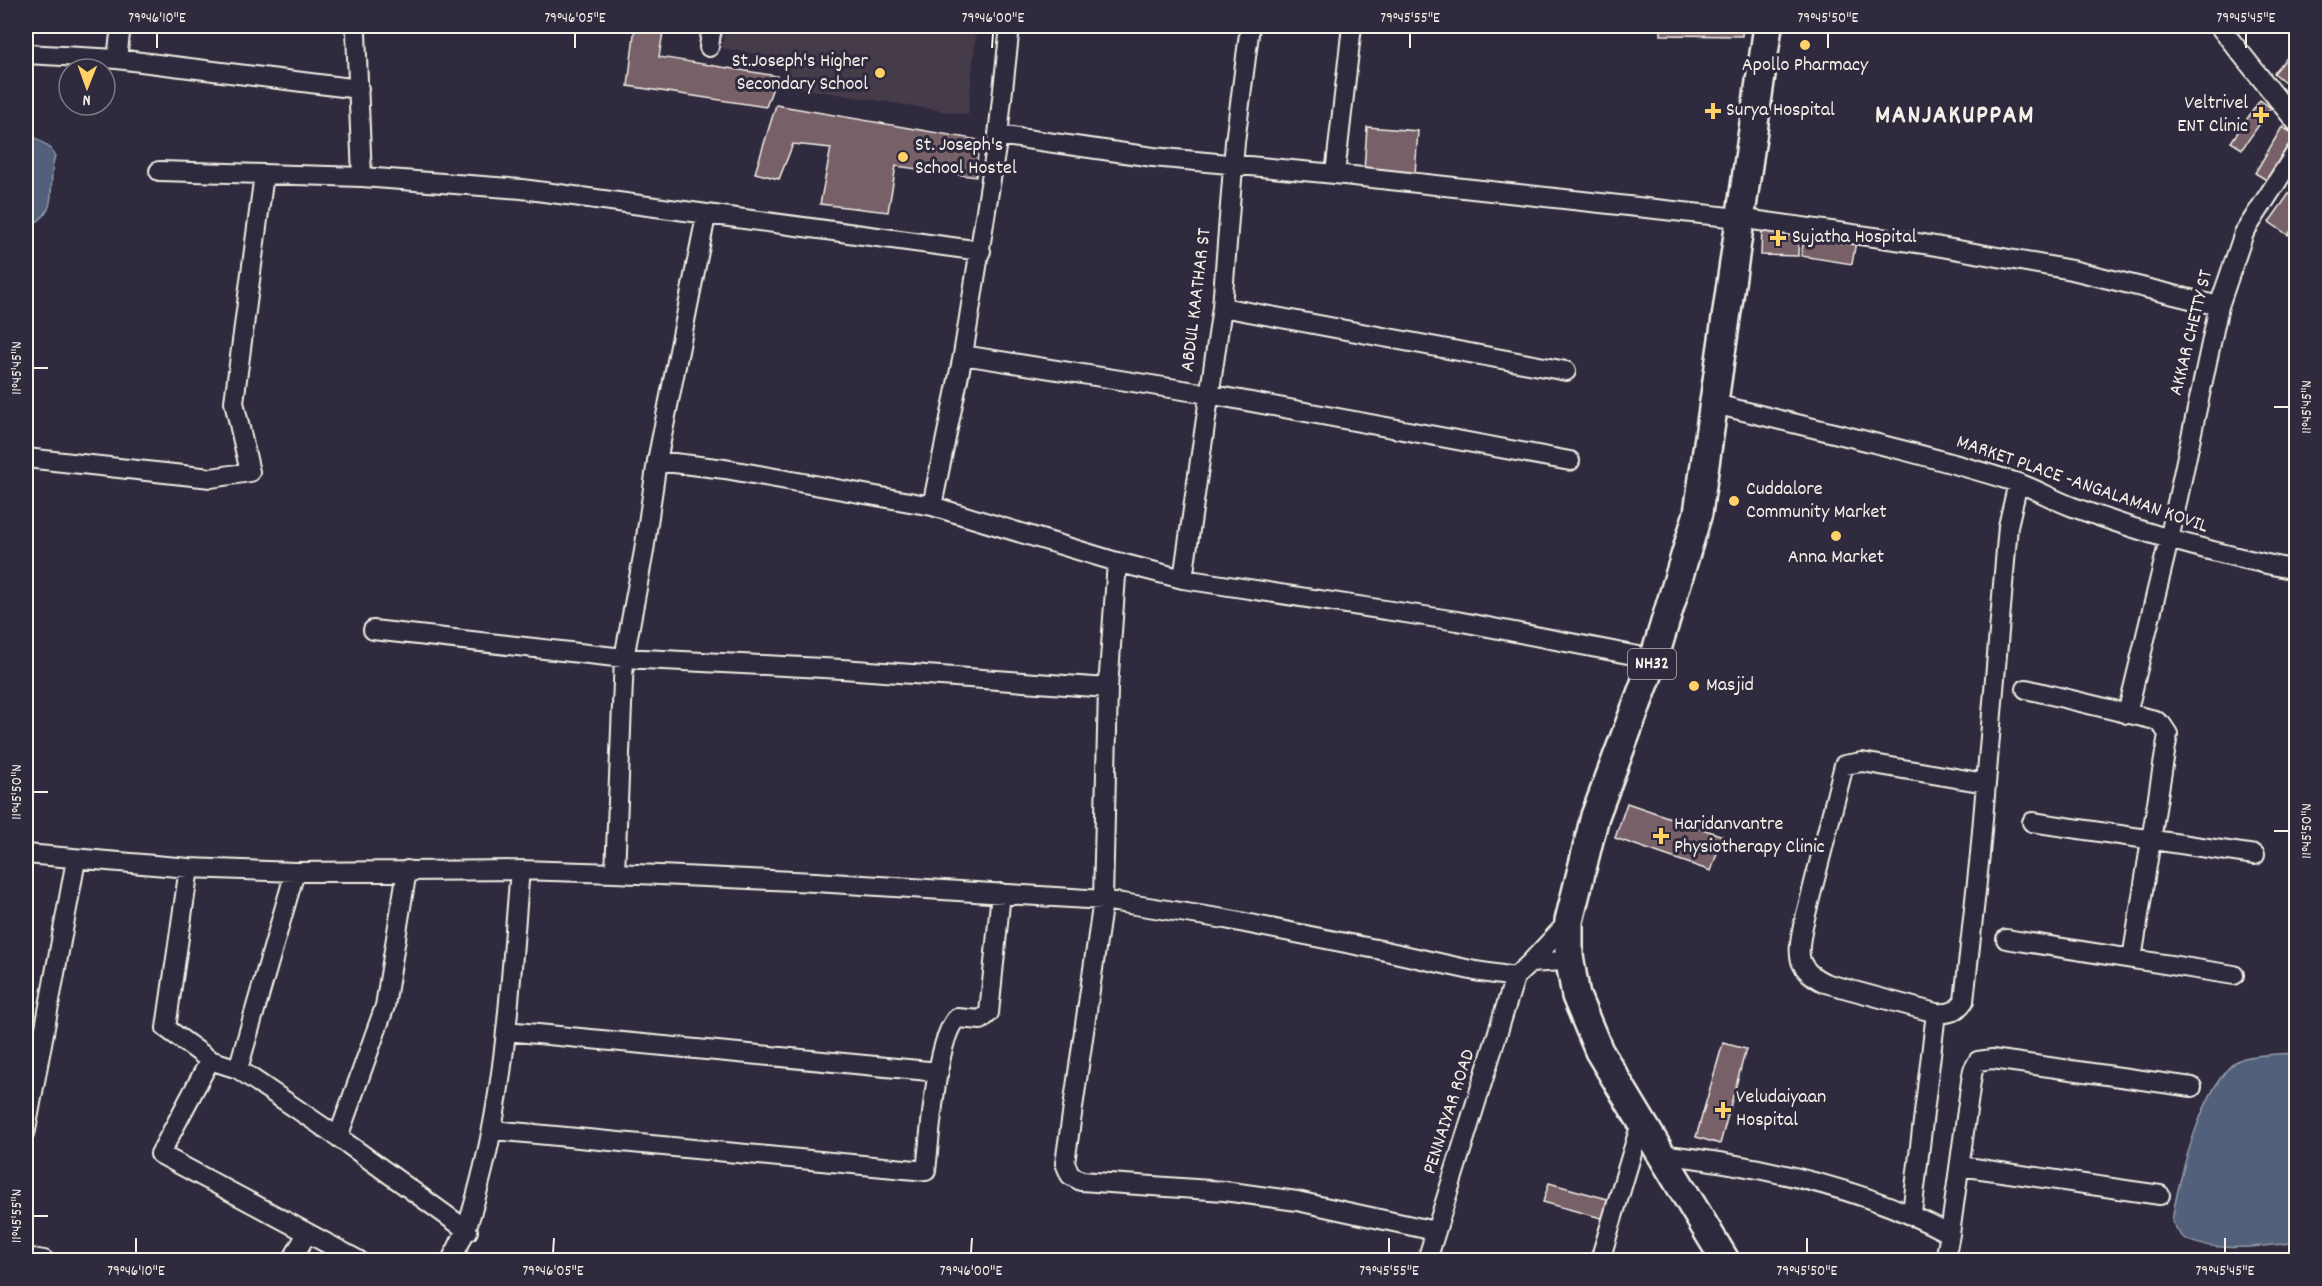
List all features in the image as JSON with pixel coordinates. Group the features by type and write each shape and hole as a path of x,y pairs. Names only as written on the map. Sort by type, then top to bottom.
{"highway":[{"name":"NH32","path":"1725,1260 1599,1051 1576,996 1570,963 1569,921 1595,816 1654,659 1698,513 1715,404 1738,219 1768,26"}],"street":[{"path":"121,26 117,59 359,89"},
{"path":"354,26 362,177"},
{"path":"709,47 712,26"},
{"path":"932,506 963,355 981,251 1011,26"},
{"name":"ABDUL KAATHAR ST","path":"1183,579 1222,307 1232,166 1250,26"},
{"path":"1335,174 1352,26"},
{"path":"2218,26 2296,122"},
{"path":"26,54 81,57"},
{"path":"998,135 1232,166 1335,174 1738,219 1993,254 2219,306"},
{"name":"AKKAR CHETTY ST","path":"2127,714 2169,540 2219,306 2244,233 2296,152"},
{"path":"159,171 362,177 522,189 706,216 981,251"},
{"path":"26,458 211,478 250,472 234,402 264,174"},
{"path":"615,873 624,658 644,551 657,461 706,216"},
{"path":"1222,307 1566,371"},
{"path":"963,355 1208,394 1570,461"},
{"name":"MARKET PLACE -ANGALAMAN KOVIL","path":"1715,404 2018,483 2071,506 2169,540 2234,558 2296,570"},
{"path":"657,461 725,469 932,506 1117,562 1183,579 1457,621 1654,659"},
{"path":"1985,783 1862,762 1844,765 1799,949 1801,964 1809,975 1825,983 1936,1013 1948,1014 1958,1009 1964,1001 1985,783 2008,526 2018,483"},
{"path":"1117,562 1108,688 1103,900 1065,1163 1070,1175 1081,1181 1224,1191 1297,1201 1435,1231"},
{"path":"373,630 624,658 842,669 1108,688"},
{"path":"2026,689 2155,720 2168,734 2132,959"},
{"path":"2032,822 2255,855"},
{"path":"26,854 189,868 295,872 520,870 615,873 1001,892 1103,900 1225,919 1475,971 1515,977 1569,921"},
{"path":"26,1130 76,860"},
{"path":"189,868 166,1029 210,1060 238,1069 338,1137 468,1231"},
{"path":"338,1137 385,1006 407,870"},
{"path":"452,1260 468,1231 493,1130 506,1031 520,870"},
{"path":"238,1069 295,872"},
{"path":"493,1130 926,1171 939,1072 949,1025 957,1018 981,1020 989,1013 1001,892"},
{"path":"2006,939 2234,975"},
{"path":"1530,963 1563,961 1570,963"},
{"name":"PENNAIYAR ROAD","path":"1427,1260 1498,1039 1515,977"},
{"path":"1912,1214 1936,1013"},
{"path":"506,1031 939,1072"},
{"path":"1945,1260 1972,1070 1978,1061 1992,1059 2192,1087"},
{"path":"210,1060 160,1154 358,1260"},
{"path":"1600,1260 1641,1123"},
{"path":"1660,1154 1725,1161 1832,1189 1912,1214 1950,1234"},
{"path":"1960,1166 2160,1196"},
{"path":"292,1260 307,1233"},
{"path":"26,1257 44,1260"}],"shaded area":[{"name":"St.Joseph's Higher Secondary School","path":"726,26 977,26 968,115 787,86 789,60 722,48"}],"water":[{"path":"26,131 50,148 55,156 49,206 38,221 26,227"},
{"path":"2296,1053 2296,1242 2254,1247 2222,1247 2207,1246 2183,1237 2172,1222 2179,1183 2194,1135 2213,1090 2237,1061 2249,1057"}],"building":[{"name":"St.Joseph's Higher Secondary School","path":"635,26 664,26 659,57 777,76 766,107 628,86"},
{"path":"1661,26 1743,26 1742,36 1661,35"},
{"path":"2296,47 2296,87 2294,90 2274,73"},
{"path":"2260,100 2271,108 2242,149 2231,142"},
{"name":"St. Joseph's School Hostel","path":"776,105 979,140 976,177 896,166 888,212 820,204 831,148 793,144 779,179 755,173"},
{"path":"1367,127 1418,131 1415,174 1364,170"},
{"path":"2282,127 2296,135 2268,181 2255,173"},
{"path":"2296,184 2296,224 2288,235 2269,222"},
{"path":"1762,228 1799,228 1798,256 1761,255"},
{"path":"1805,233 1856,241 1852,264 1801,256"},
{"path":"1627,803 1723,836 1711,871 1615,838"},
{"path":"1723,1043 1746,1049 1720,1144 1696,1137"},
{"path":"1549,1183 1611,1200 1605,1219 1543,1202"}],"place":[{"name":"Apollo Pharmacy","path":"1805,45"},
{"name":"St.Joseph's Higher Secondary School","path":"880,73"},
{"name":"Surya Hospital","path":"1713,111"},
{"name":"Veltrivel ENT Clinic","path":"2261,115"},
{"name":"St. Joseph's School Hostel","path":"903,157"},
{"name":"Sujatha Hospital","path":"1778,238"},
{"name":"Cuddalore Community Market","path":"1734,501"},
{"name":"Anna Market","path":"1836,536"},
{"name":"Masjid","path":"1694,686"},
{"name":"Haridanvantre Physiotherapy Clinic","path":"1661,836"},
{"name":"Veludaiyaan Hospital","path":"1723,1110"}],"district":[{"name":"MANJAKUPPAM","path":"1955,116"}]}
